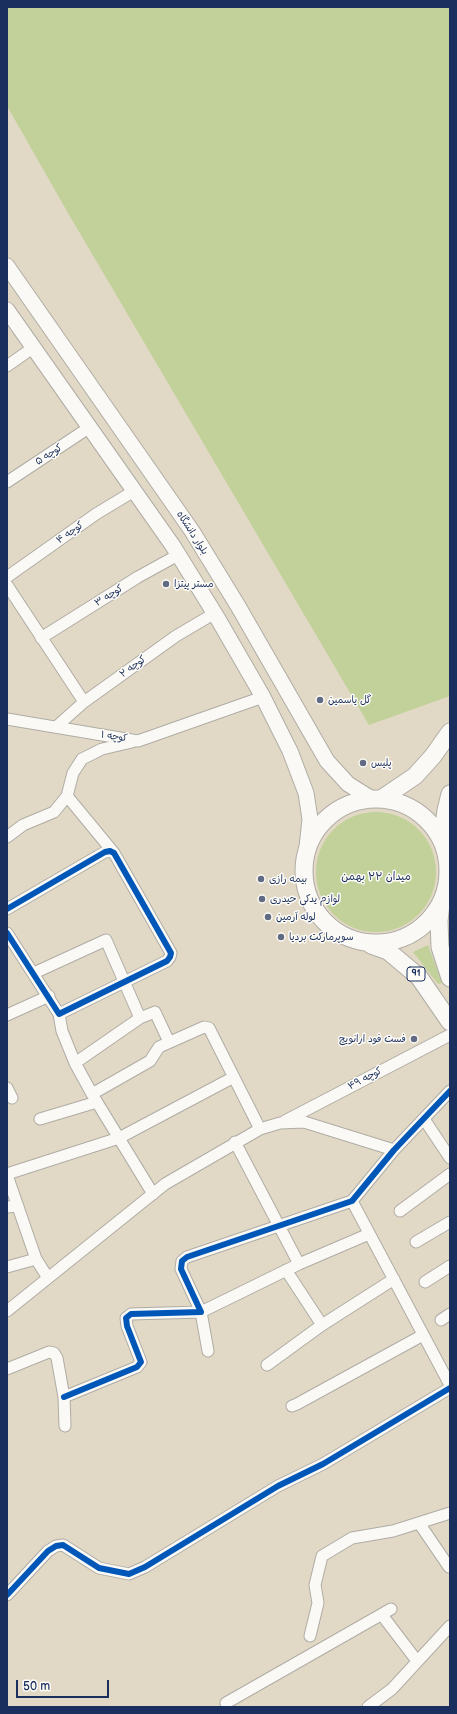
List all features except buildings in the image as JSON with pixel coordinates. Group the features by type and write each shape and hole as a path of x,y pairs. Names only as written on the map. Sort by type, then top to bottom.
{"main road":[{"name":"بلوار دانشگاه","path":"7,266 112,414 192,531 238,606 327,761 348,784 377,799"},
{"path":"7,310 178,555 215,613 263,697 290,751 306,793 310,819 307,847"},
{"path":"90,427 112,414"},
{"name":"91","path":"377,799 415,776 433,756 450,732"},
{"name":"91","path":"442,840 450,794"},
{"name":"91","path":"450,978 440,948 439,921 441,904 448,884 448,862 442,840 431,823 414,808 395,800 377,799 350,802 332,813 317,828 307,847 304,869 306,890 315,910 329,927 347,937 388,951 419,977 450,1022"},
{"name":"91","path":"367,943 390,941 411,935 428,922 441,904"}],"street":[{"path":"7,366 34,347"},
{"name":"کوچه ۵","path":"7,482 90,427"},
{"name":"کوچه ۴","path":"7,577 96,514 134,491"},
{"name":"کوچه ۳","path":"41,638 178,555"},
{"path":"7,585 84,702"},
{"name":"کوچه ۲","path":"56,727 84,702 176,636 215,613"},
{"name":"کوچه ۱","path":"7,719 138,741 263,697"},
{"path":"7,837 23,826 54,812 67,796 74,773 82,759 102,749 138,741"},
{"path":"59,1014 167,961 171,953 114,853 67,796"},
{"path":"7,909 105,852 110,851 114,853"},
{"path":"7,933 49,996 59,1014 62,1031 75,1063 94,1098 153,1194"},
{"path":"34,973 106,940 140,1018"},
{"path":"7,1015 49,996"},
{"path":"75,1063 140,1018 155,1012 169,1042"},
{"path":"40,1119 94,1098 150,1061 159,1047 204,1027 209,1028 260,1130"},
{"name":"کوچه ۴۹","path":"280,1123 450,1035"},
{"path":"48,1278 36,1259 12,1207 7,1175 119,1138 234,1077"},
{"path":"7,1088 12,1098"},
{"path":"208,1351 201,1312 181,1269 182,1261 187,1257 352,1201 394,1150 450,1091"},
{"path":"424,1119 450,1158"},
{"path":"7,1311 165,1184 235,1142 260,1130 280,1123 304,1122 394,1150"},
{"path":"235,1142 299,1264"},
{"path":"400,1211 450,1174"},
{"path":"7,1595 48,1551 56,1546 63,1545 99,1568 129,1574 145,1567 278,1486 323,1464 450,1386 352,1201"},
{"path":"416,1242 450,1222"},
{"path":"64,1397 137,1367 141,1362 127,1326 126,1318 131,1314 201,1312 286,1270 369,1234"},
{"path":"7,1267 36,1259"},
{"path":"425,1282 450,1266"},
{"path":"286,1270 322,1325"},
{"path":"267,1365 322,1325 394,1279"},
{"path":"292,1406 423,1334"},
{"path":"7,1369 49,1352 54,1353 57,1358 64,1397 66,1426"},
{"path":"310,1636 318,1603 315,1585 322,1556 352,1538 393,1532 450,1513"},
{"path":"419,1523 449,1567"},
{"path":"226,1703 386,1612 417,1661"},
{"path":"368,1707 392,1689 450,1626"}],"green space":[{"path":"7,7 450,7 450,696 369,725 68,213 7,106"},
{"path":"376,812 388,813 399,817 409,822 418,830 426,839 431,849 435,860 435,884 431,895 426,905 418,914 409,922 399,927 388,931 376,932 364,931 353,927 343,922 334,914 326,905 321,895 317,884 316,872 317,860 321,849 326,839 334,830 343,822 353,817 364,813"},
{"path":"428,945 442,983 438,984 413,952"}],"cycle path":[{"path":"7,909 105,852 110,851 114,853 171,953 167,961 59,1014 7,933"},
{"path":"64,1397 137,1367 141,1362 127,1326 126,1318 131,1314 201,1312 181,1269 182,1261 187,1257 352,1201 394,1150 450,1091"},
{"path":"7,1595 48,1551 56,1546 63,1545 99,1568 129,1574 145,1567 278,1486 323,1464 450,1388"}],"place":[{"name":"مستر پیتزا","path":"166,584"},
{"name":"گل یاسمین","path":"320,700"},
{"name":"پلیس","path":"363,763"},
{"name":"بیمه رازی","path":"261,879"},
{"name":"لوازم یدکی حیدری","path":"262,899"},
{"name":"لوله آرمین","path":"268,917"},
{"name":"سوپرمارکت بردیا","path":"281,937"},
{"name":"فست فود ارانویچ","path":"414,1039"}],"district":[{"name":"میدان ۲۲ بهمن","path":"376,877"}]}
